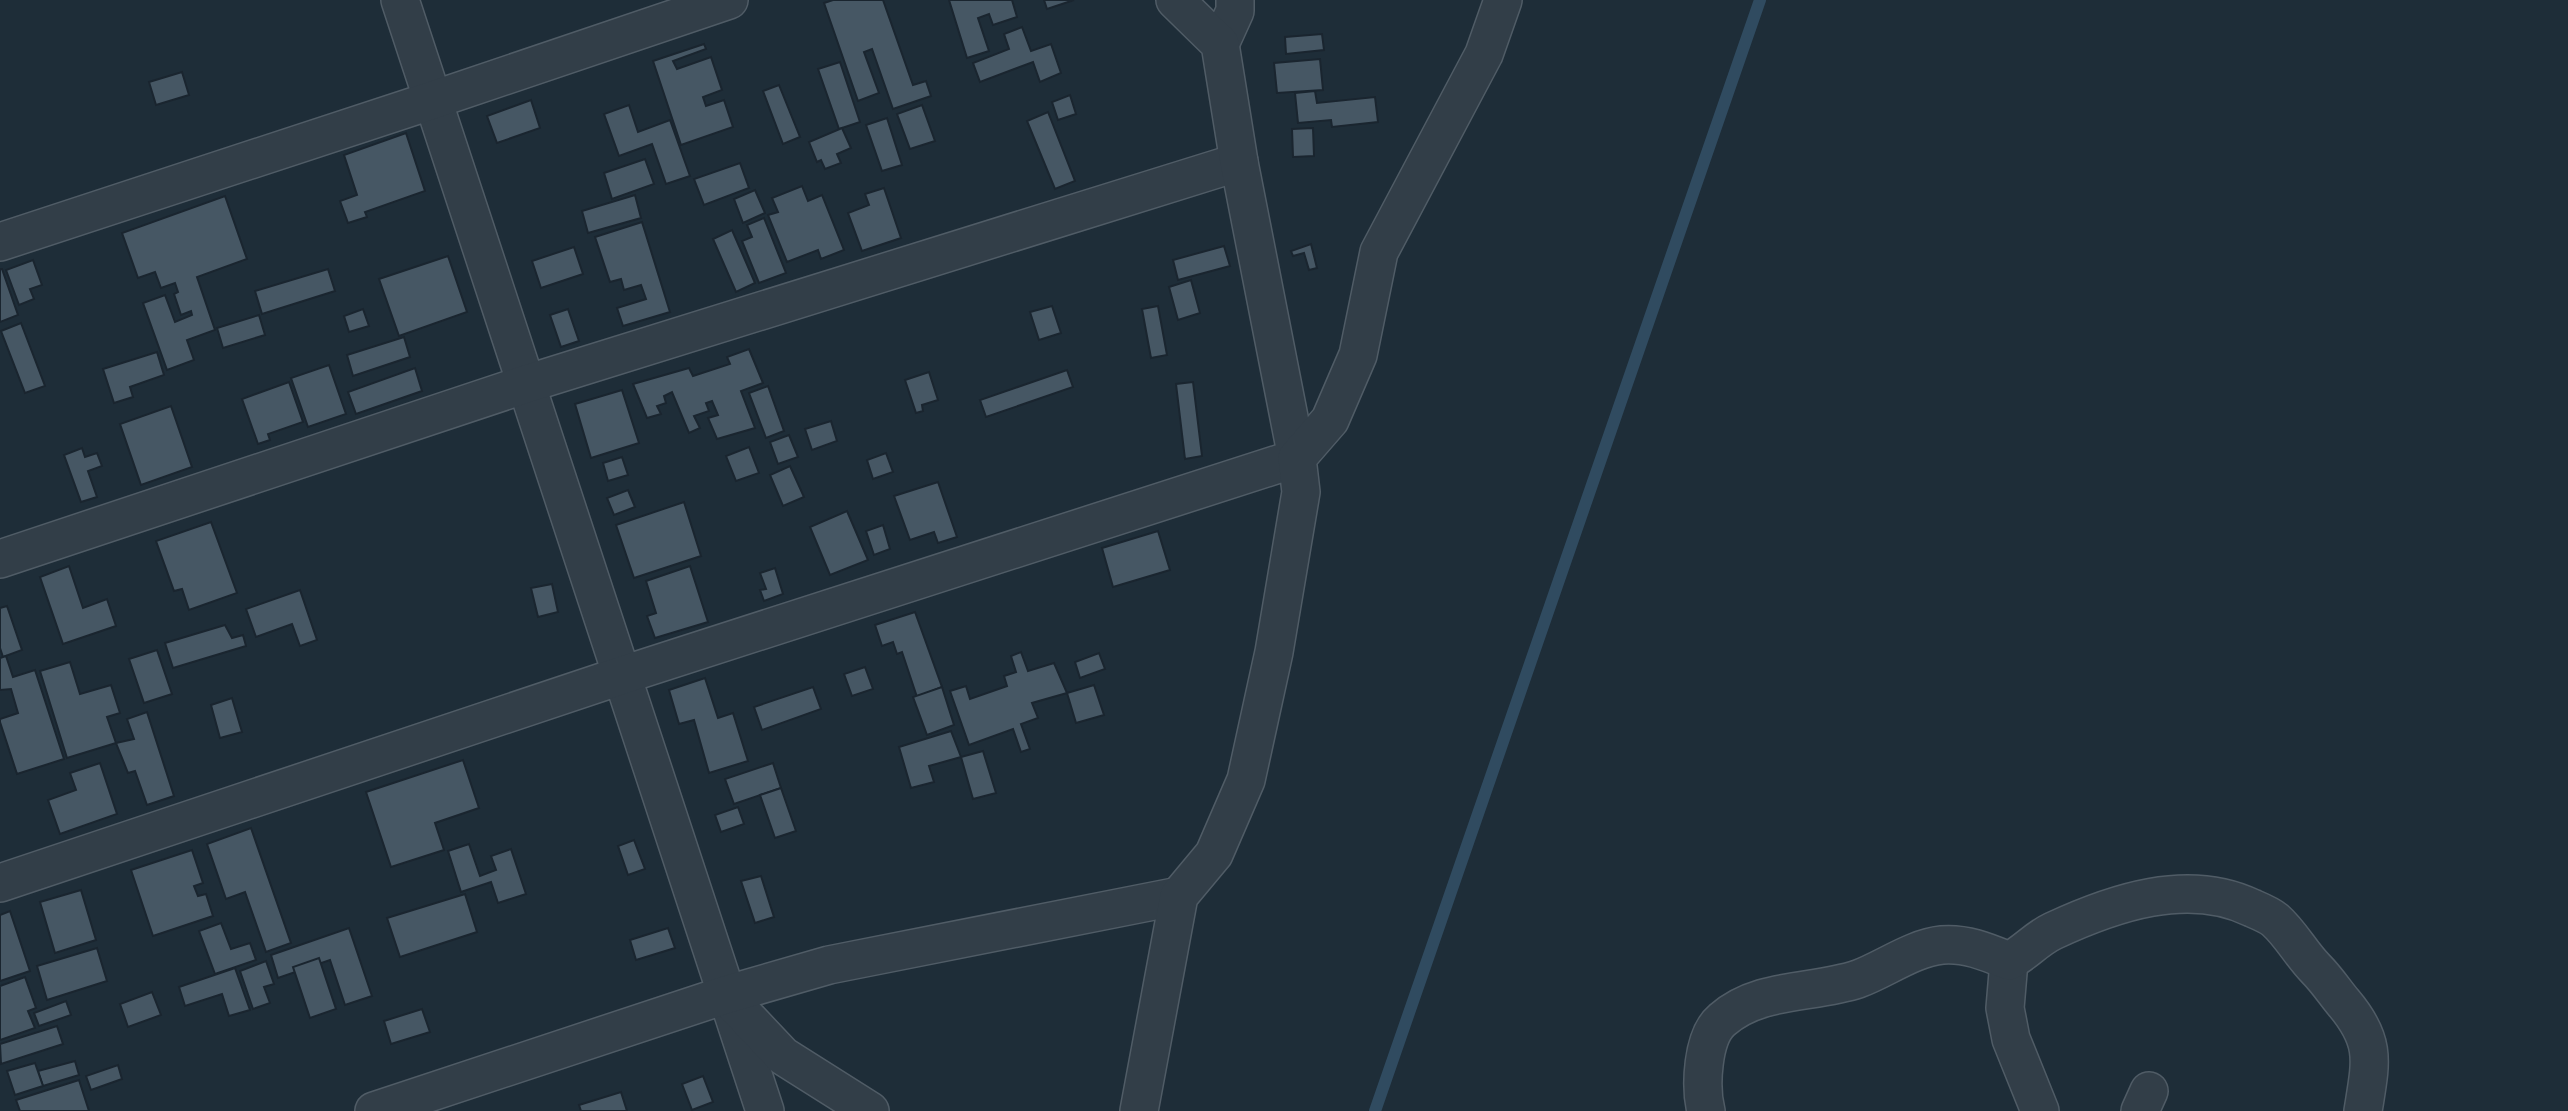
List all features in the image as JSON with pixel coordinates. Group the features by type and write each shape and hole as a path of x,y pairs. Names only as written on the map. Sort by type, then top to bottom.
{"street":[{"path":"400,0 765,1111"},
{"path":"0,242 729,0"},
{"path":"1175,0 1220,44"},
{"path":"1139,1111 1179,896 1214,854 1246,780 1274,652 1301,492 1297,458 1239,162 1220,44 1236,11 1235,0"},
{"path":"1481,0 1484,54"},
{"path":"0,883 623,675 1297,458 1330,420 1358,355 1379,252 1484,54 1503,0"},
{"path":"0,559 527,384 1239,162"},
{"path":"1706,1111 1702,1084 1703,1062 1719,1022 1736,1009 1787,992 1815,990 1858,979 1940,945 1966,945 2008,961 2022,954 2049,933 2131,902 2163,895 2207,894 2232,898 2275,919 2304,958 2358,1019 2366,1033 2369,1053 2363,1111"},
{"path":"374,1111 725,995 829,965 1179,896"},
{"path":"2008,961 2005,1008 2011,1039 2040,1111"},
{"path":"725,995 783,1056 870,1111"}],"building":[{"path":"833,0 883,0 913,85 926,81 931,96 893,109 872,49 864,52 879,93 858,101 824,3"},
{"path":"949,0 1012,0 1017,17 993,25 989,14 978,18 989,51 967,58"},
{"path":"1044,0 1074,0 1047,9"},
{"path":"1022,27 1031,51 1051,44 1061,73 1040,82 1033,62 980,82 973,63 1009,49 1004,34"},
{"path":"1322,34 1324,50 1286,54 1285,37"},
{"path":"704,44 706,49 673,61 677,69 711,57 722,90 703,97 706,106 724,100 733,127 681,145 653,61"},
{"path":"1320,59 1323,90 1277,93 1274,63"},
{"path":"840,62 860,122 839,129 818,69"},
{"path":"182,72 189,95 156,105 149,82"},
{"path":"779,85 800,137 783,144 763,91"},
{"path":"1315,91 1317,103 1375,97 1378,122 1332,127 1331,120 1298,123 1295,93"},
{"path":"1070,95 1076,114 1058,120 1052,102"},
{"path":"531,100 540,128 497,143 487,116"},
{"path":"629,105 638,132 670,120 690,176 666,184 652,144 619,156 604,114"},
{"path":"922,105 935,141 910,149 897,114"},
{"path":"1048,112 1075,181 1055,189 1027,121"},
{"path":"887,118 902,165 882,171 866,125"},
{"path":"842,128 851,148 837,154 841,163 825,169 821,160 817,162 809,142"},
{"path":"1313,128 1314,156 1293,157 1292,129"},
{"path":"406,133 425,191 365,212 367,217 348,223 340,201 357,195 344,155"},
{"path":"645,159 654,184 612,199 604,173"},
{"path":"740,163 749,188 704,205 694,179"},
{"path":"802,186 808,201 822,195 844,250 821,259 818,250 787,262 768,215 778,212 772,198"},
{"path":"884,188 901,238 862,251 848,213 869,205 865,194"},
{"path":"755,190 765,213 743,223 734,199"},
{"path":"635,195 641,218 588,233 582,211"},
{"path":"225,196 247,259 197,277 215,330 187,340 194,360 167,370 143,303 165,295 175,322 192,315 191,311 181,315 174,294 178,292 175,283 161,288 155,272 138,278 122,233"},
{"path":"764,218 786,273 759,283 742,241 752,237 747,225"},
{"path":"642,222 670,312 623,326 617,308 646,299 641,285 624,290 621,279 610,282 595,237"},
{"path":"732,230 755,283 736,292 713,239"},
{"path":"1311,244 1317,268 1309,270 1304,253 1293,256 1291,251"},
{"path":"1224,246 1230,266 1178,280 1173,260"},
{"path":"574,247 583,274 541,288 532,261"},
{"path":"448,256 467,312 399,336 379,279"},
{"path":"33,260 42,285 30,289 34,299 19,305 6,270"},
{"path":"0,269 18,315 0,322"},
{"path":"328,269 335,291 262,314 255,291"},
{"path":"1191,280 1200,313 1178,320 1169,287"},
{"path":"1052,306 1061,333 1039,340 1030,312"},
{"path":"1158,306 1167,355 1151,358 1142,309"},
{"path":"363,309 369,326 349,332 344,316"},
{"path":"568,309 579,341 561,347 550,315"},
{"path":"259,315 265,335 223,348 217,328"},
{"path":"21,323 45,386 25,393 1,331"},
{"path":"404,337 410,357 353,376 347,355"},
{"path":"749,349 763,383 741,391 755,428 717,439 708,418 718,415 712,401 706,403 709,411 694,416 700,428 689,433 672,392 664,396 666,403 657,406 661,414 647,418 633,384 689,368 693,376 730,364 727,357"},
{"path":"157,352 164,375 130,387 133,397 114,403 103,369"},
{"path":"329,365 346,414 308,427 291,378"},
{"path":"415,368 422,391 356,414 348,392"},
{"path":"1067,370 1073,387 986,417 980,400"},
{"path":"929,372 938,400 922,405 923,411 916,413 905,380"},
{"path":"289,382 303,422 268,434 270,440 258,444 242,399"},
{"path":"1193,382 1202,456 1185,459 1176,384"},
{"path":"768,386 784,431 766,438 749,393"},
{"path":"622,390 639,443 591,458 575,404"},
{"path":"171,406 192,467 141,485 120,424"},
{"path":"831,421 837,441 812,450 805,429"},
{"path":"789,435 798,457 778,464 770,442"},
{"path":"749,447 759,473 736,481 726,456"},
{"path":"82,448 85,457 97,453 102,466 88,471 97,497 81,502 64,455"},
{"path":"886,453 893,472 873,479 867,460"},
{"path":"622,457 628,475 608,481 603,463"},
{"path":"790,466 804,497 783,506 770,475"},
{"path":"938,482 957,537 938,543 934,532 910,540 894,496"},
{"path":"628,490 635,507 614,515 607,498"},
{"path":"684,502 701,556 634,578 616,525"},
{"path":"847,511 868,560 830,575 810,527"},
{"path":"211,522 237,593 189,610 182,589 174,591 156,541"},
{"path":"883,525 890,549 874,555 866,531"},
{"path":"1158,531 1170,570 1113,587 1102,548"},
{"path":"69,566 83,608 107,599 116,626 63,644 40,577"},
{"path":"690,566 708,622 655,638 647,616 656,613 646,581"},
{"path":"775,568 783,594 764,601 760,590 766,589 760,573"},
{"path":"552,584 558,612 538,617 531,588"},
{"path":"300,590 317,640 300,646 292,624 256,637 246,609"},
{"path":"7,606 22,650 3,657 0,648 0,608"},
{"path":"915,612 942,687 917,697 902,652 897,654 893,642 882,646 875,625"},
{"path":"225,625 232,638 243,635 246,646 173,668 165,643"},
{"path":"157,650 172,694 144,703 129,659"},
{"path":"1021,652 1028,671 1054,663 1067,693 1032,703 1038,718 1021,724 1030,749 1021,752 1013,729 969,745 950,691 966,686 970,699 1007,686 1004,676 1016,672 1011,656"},
{"path":"1099,653 1105,669 1080,678 1075,662"},
{"path":"6,656 13,677 35,670 64,759 17,774 0,722 0,719 18,713 11,689 0,690 0,658"},
{"path":"70,662 80,694 111,685 120,713 107,717 116,743 67,758 40,671"},
{"path":"865,667 873,689 852,696 844,674"},
{"path":"705,678 718,718 733,713 748,761 709,773 694,720 679,724 669,690"},
{"path":"1094,685 1104,715 1076,723 1067,693"},
{"path":"813,687 821,709 762,730 754,707"},
{"path":"942,687 954,725 927,735 913,697"},
{"path":"232,698 242,732 220,738 211,705"},
{"path":"147,712 174,796 147,805 135,771 128,773 116,743 134,739 127,719"},
{"path":"951,731 961,757 929,766 934,782 911,788 899,747"},
{"path":"983,751 996,793 973,799 961,757"},
{"path":"463,760 479,808 435,823 444,850 391,867 366,792"},
{"path":"100,763 117,814 60,834 48,800 76,790 70,773"},
{"path":"773,763 781,788 734,804 725,779"},
{"path":"781,788 796,831 775,838 760,795"},
{"path":"738,807 744,824 721,832 715,815"},
{"path":"251,828 291,943 266,952 245,892 226,899 207,844"},
{"path":"634,840 645,869 628,875 618,846"},
{"path":"469,844 480,876 496,870 491,856 511,849 526,894 498,903 491,882 461,892 448,851"},
{"path":"192,850 203,883 194,886 198,896 206,894 213,916 153,936 131,870"},
{"path":"761,876 774,917 755,923 741,881"},
{"path":"81,890 96,940 55,953 40,902"},
{"path":"465,894 477,932 400,957 387,918"},
{"path":"10,911 30,971 0,981 0,915"},
{"path":"221,923 231,949 250,943 256,960 215,974 199,931"},
{"path":"349,928 372,996 345,1005 330,960 278,978 271,955"},
{"path":"668,928 675,948 636,960 630,940"},
{"path":"97,948 107,981 47,1000 37,966"},
{"path":"319,958 336,1009 310,1018 293,967"},
{"path":"266,961 274,984 264,987 270,1003 253,1009 240,971"},
{"path":"235,968 250,1010 229,1016 222,994 185,1006 179,987"},
{"path":"25,977 36,1008 28,1011 35,1028 0,1040 0,986"},
{"path":"152,992 161,1015 128,1027 120,1004"},
{"path":"66,1001 71,1015 39,1026 34,1013"},
{"path":"422,1009 430,1032 391,1044 384,1021"},
{"path":"57,1026 63,1044 1,1064 0,1044"},
{"path":"75,1061 79,1075 43,1086 38,1071"},
{"path":"35,1063 43,1086 15,1095 7,1071"},
{"path":"118,1065 122,1079 91,1090 86,1076"},
{"path":"703,1076 713,1102 692,1110 682,1084"},
{"path":"79,1080 89,1111 20,1111 16,1100"},
{"path":"621,1092 627,1111 581,1111 579,1105"}],"waterway":[{"path":"1375,1111 1760,0"}]}
